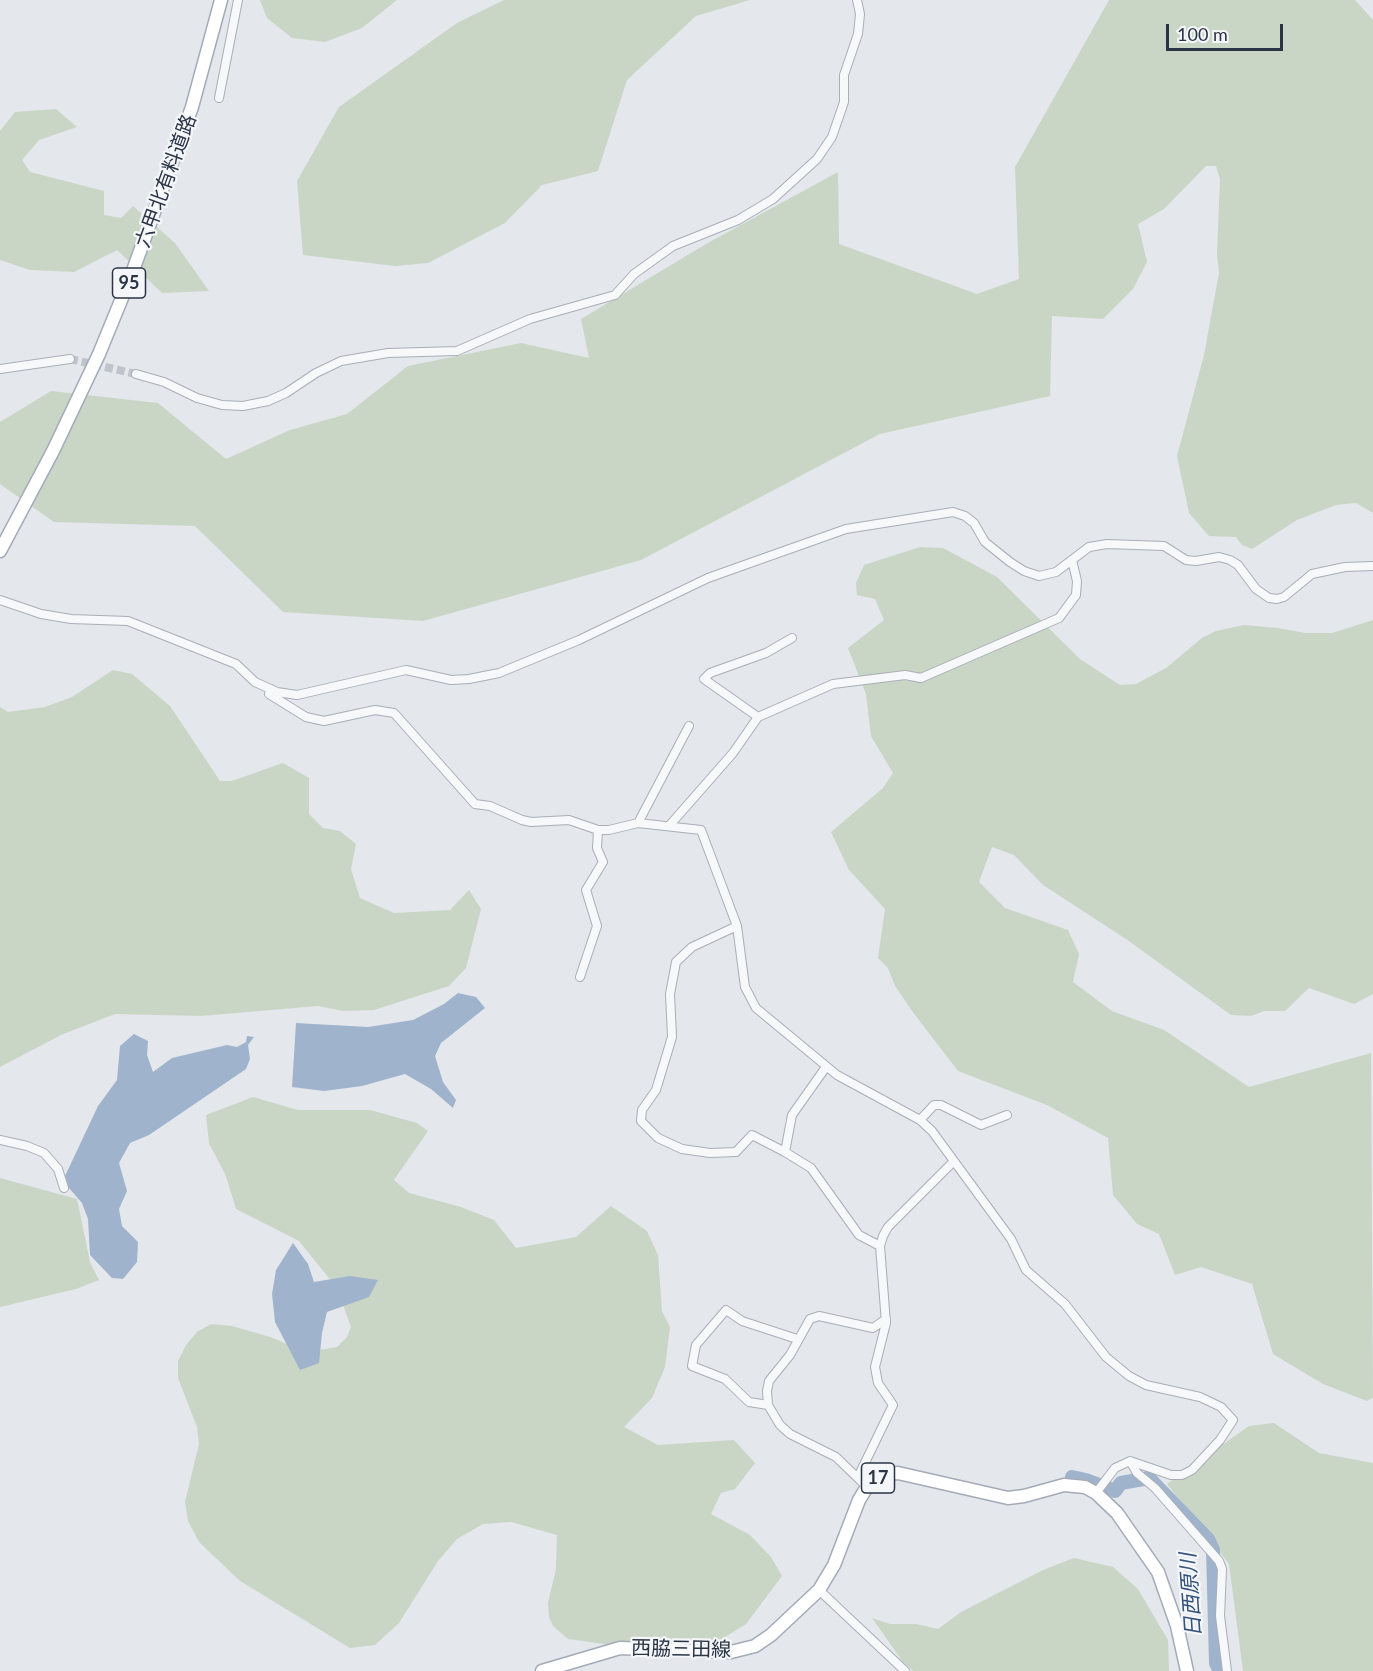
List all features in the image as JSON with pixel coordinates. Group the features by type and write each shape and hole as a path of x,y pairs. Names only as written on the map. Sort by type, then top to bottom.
{"main road":[{"name":"六甲北有料道路","path":"0,551 53,451 99,354 131,276 192,107 221,0"},
{"name":"17","path":"867,1487 886,1474 898,1473 1008,1498 1064,1485 1085,1486 1096,1492"},
{"name":"西脇三田線","path":"549,1670 620,1648 713,1652 744,1650 771,1635 819,1590 834,1564 859,1500 867,1487"},
{"path":"1096,1492 1117,1513 1158,1572 1177,1626 1187,1671"}],"street":[{"path":"219,98 238,0"},
{"path":"136,374 164,382 197,398 222,405 243,406 268,401 286,393 316,373 341,361 388,353 458,351 530,319 615,295 634,274 673,246 738,219 772,199 817,159 832,137 844,102 844,75 858,34 860,14 857,0"},
{"path":"0,369 70,359"},
{"path":"0,600 41,614 136,623 236,664 255,682 271,689 297,695 406,670 451,680 499,673 579,640 708,578 846,530 953,512 965,516 974,523 985,542 1024,571 1049,576 1089,548 1107,544 1164,546 1186,560 1196,561 1219,557 1230,560 1238,565 1256,589 1269,598 1277,599 1284,597 1312,574 1346,567 1373,566"},
{"path":"669,826 733,753 758,717 833,684 905,675 921,678 1059,618 1076,595 1077,581 1072,560"},
{"path":"758,717 704,679 710,673 766,653 792,638"},
{"path":"271,689 269,694 306,717 324,721 375,710 394,713 475,804 531,822 569,820 598,830 609,830 638,823 701,830 736,926 745,987 749,998 764,1017 826,1067 920,1120 954,1161 1011,1239 1026,1270 1065,1304 1106,1357 1129,1376 1146,1385 1200,1396 1221,1407 1233,1420 1220,1440 1192,1470 1182,1475 1171,1475 1130,1461 1115,1468 1096,1492"},
{"path":"638,823 688,726"},
{"path":"580,977 597,926 586,890 603,862 597,848 598,830"},
{"path":"736,926 692,947 676,962 670,994 672,1037 656,1090 642,1110 641,1121 658,1138 682,1149 710,1154 736,1152 752,1135 785,1152 811,1168 859,1235 880,1246"},
{"path":"785,1152 792,1115 826,1067"},
{"path":"920,1120 934,1105 941,1105 981,1125 1007,1115"},
{"path":"0,1140 27,1146 44,1153 58,1169 64,1188"},
{"path":"858,1477 893,1405 878,1383 875,1367 886,1319 880,1246 888,1227 954,1161"},
{"path":"768,1405 749,1402 725,1379 692,1366 696,1345 726,1310 742,1321 797,1339"},
{"path":"867,1487 836,1457 790,1434 780,1425 768,1405 769,1381 790,1355 810,1319 819,1316 873,1328 886,1319"},
{"path":"1130,1461 1137,1473 1155,1488 1219,1561 1222,1569 1220,1616 1227,1671"},
{"path":"819,1590 902,1670"}],"green space":[{"path":"260,0 397,0 362,28 325,42 292,38 267,18"},
{"path":"504,0 750,0 696,16 627,80 598,171 542,185 505,223 428,263 395,266 303,255 297,181 339,107 457,23"},
{"path":"1109,0 1355,0 1373,20 1373,513 1356,503 1336,505 1297,520 1252,549 1242,545 1236,537 1209,536 1189,513 1177,456 1204,355 1219,273 1217,254 1220,179 1216,166 1206,166 1164,209 1138,224 1147,262 1133,289 1103,319 1052,316 1050,396 880,434 641,560 423,621 283,612 195,526 54,522 0,484 0,422 51,391 158,403 226,459 290,430 347,414 408,366 521,343 589,358 581,319 706,244 838,172 839,244 977,294 1019,279 1015,167"},
{"path":"56,109 77,127 39,140 22,160 30,172 104,191 104,215 121,218 133,206 175,243 209,291 162,293 117,250 74,272 30,270 0,260 0,131 15,112"},
{"path":"920,547 943,548 997,577 1080,659 1120,685 1136,684 1166,668 1202,638 1216,631 1244,625 1305,633 1332,633 1373,620 1373,994 1354,1004 1309,988 1285,1011 1264,1011 1251,1016 1231,1015 1126,939 1043,885 1014,855 992,847 979,882 1005,908 1068,930 1079,954 1073,982 1112,1011 1164,1030 1249,1087 1371,1053 1373,1398 1367,1401 1323,1384 1273,1354 1252,1284 1201,1267 1175,1275 1159,1234 1137,1224 1113,1195 1108,1138 1047,1105 958,1071 912,1011 895,986 888,968 878,958 885,909 849,870 831,832 883,788 893,773 871,736 866,694 848,648 884,620 875,599 857,595 856,583 864,565"},
{"path":"113,670 132,674 170,706 220,781 232,781 283,763 309,778 309,814 323,828 340,831 356,844 351,869 360,898 394,913 450,910 469,890 481,909 466,968 449,986 374,1010 343,1011 318,1006 201,1016 115,1014 61,1035 0,1067 0,707 8,712 45,707 72,697"},
{"path":"253,1097 298,1110 370,1110 417,1123 428,1131 394,1180 409,1193 461,1207 494,1220 516,1248 576,1237 611,1206 647,1231 658,1255 662,1311 670,1327 665,1367 652,1398 624,1427 658,1445 734,1440 755,1463 735,1489 721,1493 711,1514 750,1535 771,1557 782,1576 746,1624 717,1642 690,1649 611,1645 568,1639 553,1626 549,1617 548,1603 556,1569 557,1535 511,1522 483,1524 457,1539 438,1561 399,1623 375,1645 350,1648 240,1581 199,1542 188,1521 185,1502 199,1444 197,1427 178,1378 178,1361 186,1345 197,1332 211,1324 232,1326 270,1337 307,1352 337,1347 347,1337 351,1327 337,1288 299,1241 236,1209 226,1176 209,1143 206,1115"},
{"path":"0,1178 77,1199 90,1262 99,1280 76,1289 0,1307"},
{"path":"1274,1423 1319,1453 1373,1463 1373,1671 1243,1671 1229,1564 1167,1484 1249,1426"},
{"path":"1074,1558 1113,1567 1138,1589 1168,1640 1169,1671 913,1671 903,1662 872,1618 890,1624 916,1624 938,1629 961,1612 1043,1570"}],"water":[{"path":"458,993 476,997 485,1008 441,1043 435,1056 443,1082 456,1100 453,1108 431,1089 405,1074 362,1086 324,1091 292,1087 296,1023 368,1027 413,1020 444,1004"},
{"path":"134,1034 148,1041 147,1055 153,1072 172,1058 227,1045 237,1047 246,1042 247,1036 254,1037 248,1045 250,1059 246,1069 149,1135 130,1143 119,1163 127,1191 119,1209 122,1226 138,1242 137,1262 123,1279 112,1278 90,1255 88,1219 82,1203 69,1188 65,1176 98,1106 117,1080 120,1046"},
{"path":"293,1243 308,1264 314,1282 350,1276 378,1280 369,1297 327,1312 319,1363 300,1370 275,1322 272,1294 276,1270"}],"waterway":[{"name":"日西原川","path":"1072,1477 1115,1491 1121,1483 1149,1478 1208,1539 1213,1550 1216,1663 1220,1671"}],"tunnel":[{"path":"70,359 136,374"}]}
